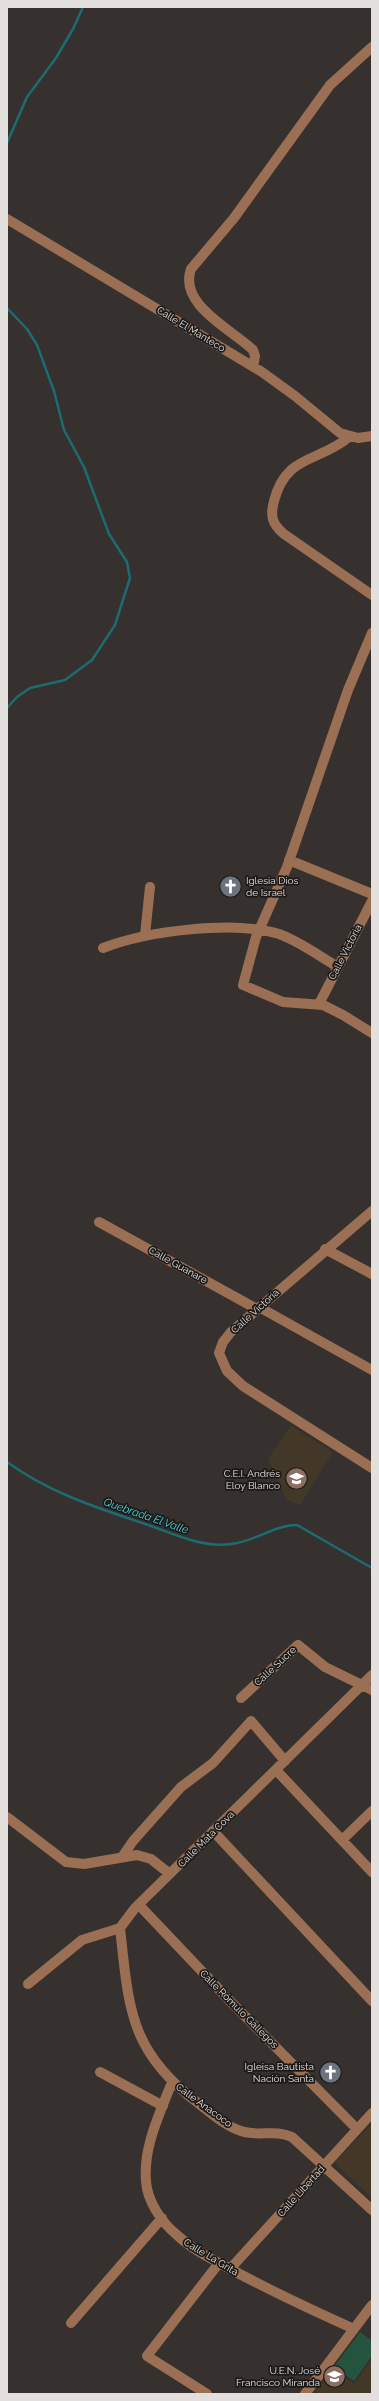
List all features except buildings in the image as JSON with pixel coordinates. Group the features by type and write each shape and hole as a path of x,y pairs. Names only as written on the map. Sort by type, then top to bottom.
{"street":[{"path":"252,366 255,356 253,350 215,321 198,303 189,279 191,269 234,218 330,86 372,47"},
{"name":"Calle El Manteco","path":"7,218 252,366 295,396 335,429 349,437"},
{"path":"372,436 358,438 349,437 332,449 302,461 291,468 278,486 271,513 276,526 284,534 372,595"},
{"path":"372,633 348,690 289,860 259,930 243,985 283,1002 319,1004 343,1015 372,1033"},
{"path":"289,860 372,894"},
{"path":"145,935 150,887"},
{"name":"Calle Victoria","path":"319,1004 372,901"},
{"path":"104,948 123,940 145,935 196,930 259,930 281,934 338,967"},
{"name":"Calle Victoria","path":"372,1211 325,1249 231,1332 221,1347 220,1357 227,1371 256,1396 372,1468"},
{"name":"Calle Guanare","path":"99,1222 372,1370"},
{"path":"325,1249 372,1274"},
{"name":"Calle Sucre","path":"241,1698 298,1645 325,1667 372,1690"},
{"name":"Calle Mata Cova","path":"120,1928 139,1905 372,1675"},
{"path":"122,1857 133,1841 181,1787 213,1763 251,1721 285,1760"},
{"path":"276,1770 372,1872"},
{"path":"342,1840 372,1811"},
{"path":"7,1817 66,1862 77,1864 137,1855 146,1857 170,1874"},
{"path":"213,1831 372,2001"},
{"name":"Calle Rómulo Gallegos","path":"139,1905 225,1996 357,2129"},
{"path":"28,1984 82,1940 120,1928"},
{"name":"Calle Anacoco","path":"120,1928 129,1997 138,2032 150,2056 172,2082 230,2126 250,2133 274,2132 287,2135 324,2165 372,2210"},
{"path":"100,2072 163,2106"},
{"name":"Calle La Grita","path":"172,2082 149,2146 145,2170 149,2196 162,2218 186,2243 219,2263 354,2329"},
{"name":"Calle Libertad","path":"230,2269 372,2113"},
{"path":"71,2323 162,2218"},
{"path":"207,2394 147,2356 219,2263"},
{"path":"305,2394 372,2305"}],"shaded area":[{"name":"C.E.I. Andrés Eloy Blanco","path":"291,1426 333,1452 300,1505 286,1499 268,1459"},
{"path":"372,2124 372,2198 334,2162"},
{"name":"U.E.N. José Francisco Miranda","path":"372,2359 372,2394 319,2394 315,2392 332,2368 354,2384"}],"green space":[{"path":"360,2332 372,2341 372,2356 354,2381 334,2367"}],"waterway":[{"path":"7,143 27,97 56,58 73,29 83,7"},
{"path":"7,308 27,329 37,345 54,391 64,430 84,467 109,534 127,562 130,578 115,625 92,660 65,680 30,688 17,697 7,708"},
{"name":"Quebrada El Valle","path":"7,1462 41,1483 77,1500 190,1540 221,1545 239,1543 272,1530 297,1525 372,1568"}],"place":[{"name":"Iglesia Dios de Israel","path":"231,886"},
{"name":"C.E.I. Andrés Eloy Blanco","path":"296,1479"},
{"name":"Igleisa Bautista Nación Santa","path":"330,2072"},
{"name":"U.E.N. José Francisco Miranda","path":"335,2376"}]}
